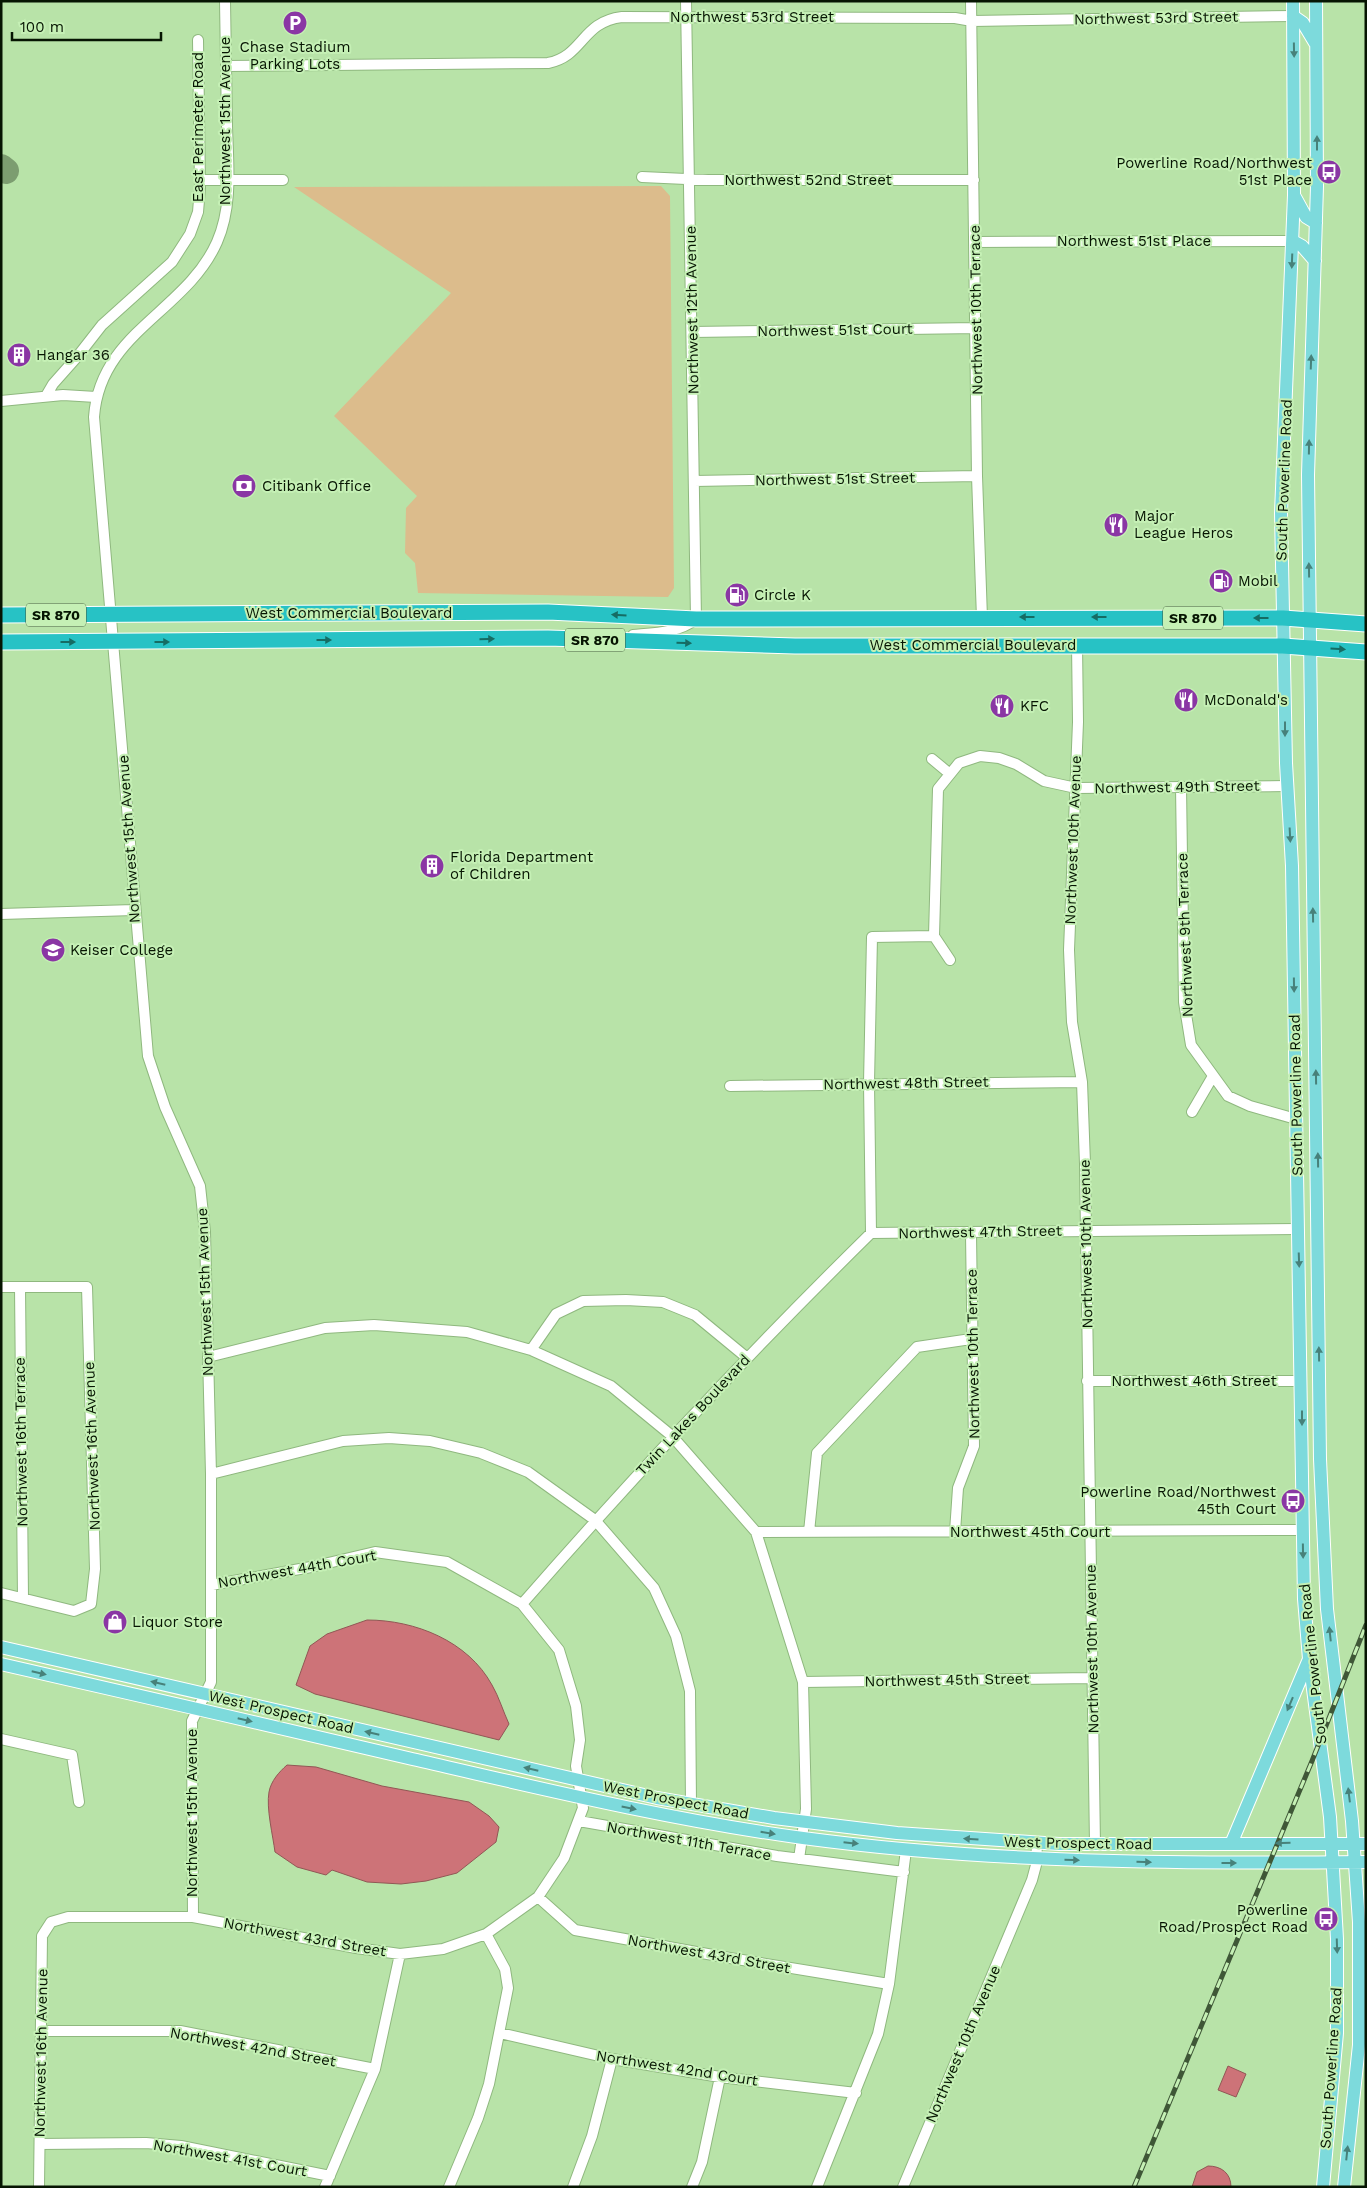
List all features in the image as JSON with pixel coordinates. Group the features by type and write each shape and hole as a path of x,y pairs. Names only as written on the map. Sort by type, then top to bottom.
{"highway":[{"name":"West Commercial Boulevard","path":"1,615 548,612 696,619 1283,618 1366,624"},
{"path":"727,644 731,631 735,628 808,628 867,623 888,618"},
{"name":"West Commercial Boulevard","path":"1,642 579,639 795,646 1076,644 1283,646 1366,652"}],"main road":[{"name":"South Powerline Road","path":"1293,1 1294,195 1281,513 1287,786 1292,866 1302,1380 1304,1599 1309,1659 1327,1788 1332,1843 1337,1948 1337,2019 1323,2187"},
{"name":"South Powerline Road","path":"1316,1 1316,223 1309,439 1320,1403 1326,1590 1361,1862 1358,2066 1344,2187"},
{"path":"1294,16 1304,22 1317,45"},
{"path":"1294,195 1306,216 1316,223"},
{"path":"1292,241 1302,246 1315,262"},
{"path":"1296,1119 1317,1126"},
{"path":"1301,1351 1310,1371 1320,1382"},
{"path":"1302,1380 1320,1403"},
{"name":"West Prospect Road","path":"1,1647 578,1780 691,1804 804,1822 896,1833 1037,1843 1095,1845 1360,1844"},
{"path":"1232,1844 1309,1659"},
{"name":"West Prospect Road","path":"1,1664 581,1797 696,1821 802,1838 906,1850 1036,1859 1191,1863 1361,1862"}],"street":[{"name":"Northwest 15th Avenue","path":"193,1917 192,1721 211,1682 211,1474 205,1232 200,1186 165,1107 148,1056 94,428 96,397 102,378 118,351 189,282 212,251 225,217 228,180 225,1"},
{"name":"Northwest 12th Avenue","path":"686,1 696,619"},
{"name":"Northwest 10th Terrace","path":"971,1 977,328 977,476 982,618"},
{"name":"Northwest 53rd Street","path":"226,66 548,63 570,54 592,28 609,19 667,16 687,18 955,18 972,20 1294,16"},
{"name":"East Perimeter Road","path":"46,396 53,384 106,320 166,267 182,249 196,220 200,180 198,40"},
{"name":"Northwest 52nd Street","path":"642,177 763,181 974,180"},
{"path":"200,180 283,180"},
{"name":"Northwest 51st Place","path":"975,242 1292,241"},
{"name":"Northwest 51st Court","path":"692,332 977,328"},
{"path":"1,401 46,396 96,397"},
{"name":"Northwest 51st Street","path":"694,481 977,476"},
{"name":"West Commercial Boulevard","path":"579,639 668,632 686,627 696,619"},
{"name":"Northwest 10th Avenue","path":"1076,644 1076,788 1069,950 1072,1022 1082,1082 1095,1845"},
{"name":"Northwest 49th Street","path":"934,936 938,789 959,763 980,756 1008,761 1044,781 1076,788 1287,786"},
{"path":"932,759 950,774"},
{"name":"Northwest 9th Terrace","path":"1181,786 1184,1002 1191,1045 1228,1096 1296,1119"},
{"path":"1,914 134,910"},
{"path":"871,1233 869,1083 872,937 934,936 950,960"},
{"path":"1192,1112 1213,1076"},
{"name":"Northwest 48th Street","path":"730,1086 1082,1082"},
{"name":"Northwest 47th Street","path":"871,1233 971,1234 1086,1230 1298,1230"},
{"name":"Twin Lakes Boulevard","path":"522,1604 595,1520 746,1357 871,1233"},
{"name":"Northwest 10th Terrace","path":"955,1532 958,1488 974,1446 971,1234"},
{"path":"1,1287 20,1287"},
{"name":"Northwest 16th Avenue","path":"20,1287 87,1287 95,1569 91,1604 74,1611 22,1598"},
{"name":"Northwest 16th Terrace","path":"20,1287 22,1598"},
{"path":"531,1350 556,1314 583,1301 626,1300 662,1302 695,1315 746,1357"},
{"path":"208,1357 325,1328 374,1324 467,1332 531,1350 611,1386 672,1436 756,1532 802,1682 804,1822 799,1859"},
{"path":"809,1532 817,1453 917,1347 972,1339"},
{"name":"Northwest 46th Street","path":"1087,1381 1302,1380"},
{"path":"211,1474 343,1441 389,1438 430,1441 482,1453 528,1472 595,1520 654,1588 676,1636 690,1691 691,1804"},
{"name":"Northwest 45th Court","path":"756,1532 1303,1530"},
{"name":"Northwest 44th Court","path":"211,1585 311,1567 375,1552 447,1562 522,1604"},
{"path":"1,1592 22,1598"},
{"path":"522,1604 559,1650 576,1706 580,1740 576,1766 583,1808 564,1858 538,1897"},
{"name":"Northwest 45th Street","path":"802,1682 1092,1678"},
{"path":"1,1738 72,1755 79,1802"},
{"name":"Northwest 11th Terrace","path":"579,1821 799,1859 904,1872"},
{"name":"Northwest 10th Avenue","path":"903,2187 1026,1895 1036,1859 1037,1843"},
{"path":"817,2187 878,2034 889,1984 906,1850"},
{"name":"Northwest 43rd Street","path":"51,1922 68,1917 193,1917 356,1948 400,1954 443,1949 486,1934 538,1897 575,1930 889,1984"},
{"name":"Northwest 16th Avenue","path":"39,2187 42,1936 51,1922"},
{"path":"449,2187 478,2118 500,2033 508,1988 505,1969 486,1934"},
{"path":"325,2187 375,2069 400,1954"},
{"name":"Northwest 42nd Street","path":"41,2031 180,2031 375,2069"},
{"name":"Northwest 42nd Court","path":"500,2033 612,2059 720,2077 856,2093"},
{"path":"573,2187 592,2136 612,2059"},
{"path":"692,2187 702,2162 720,2077"},
{"name":"Northwest 41st Court","path":"40,2144 146,2143 180,2146 330,2176"}],"shaded area":[{"path":"661,186 670,196 674,588 668,597 418,593 415,563 405,553 406,508 417,496 334,416 451,293 294,187"},
{"path":"367,1620 403,1624 421,1629 455,1645 469,1656 492,1685 509,1724 499,1740 315,1694 296,1685 310,1646 327,1634"},
{"path":"287,1765 316,1767 382,1786 469,1802 489,1816 499,1827 496,1842 457,1873 426,1881 401,1884 367,1882 332,1870 326,1875 297,1867 275,1852 269,1814 268,1799 270,1788 276,1777"},
{"path":"1228,2066 1246,2074 1236,2097 1218,2090"},
{"path":"1208,2166 1217,2167 1224,2171 1231,2182 1231,2187 1192,2187 1197,2172"}],"taxiway":[{"path":"1,167 6,171"}],"railway":[{"path":"1134,2187 1312,1761 1366,1625"}],"place":[{"name":"Chase Stadium Parking Lots","path":"295,23"},
{"name":"Powerline Road/Northwest 51st Place","path":"1329,172"},
{"name":"Hangar 36","path":"19,355"},
{"name":"Citibank Office","path":"244,486"},
{"name":"Major League Heros","path":"1116,525"},
{"name":"Mobil","path":"1221,581"},
{"name":"Circle K","path":"737,595"},
{"name":"McDonald's","path":"1186,700"},
{"name":"KFC","path":"1002,706"},
{"name":"Florida Department of Children","path":"432,866"},
{"name":"Keiser College","path":"53,950"},
{"name":"Powerline Road/Northwest 45th Court","path":"1293,1501"},
{"name":"Liquor Store","path":"115,1622"},
{"name":"Powerline Road/Prospect Road","path":"1326,1919"}]}
